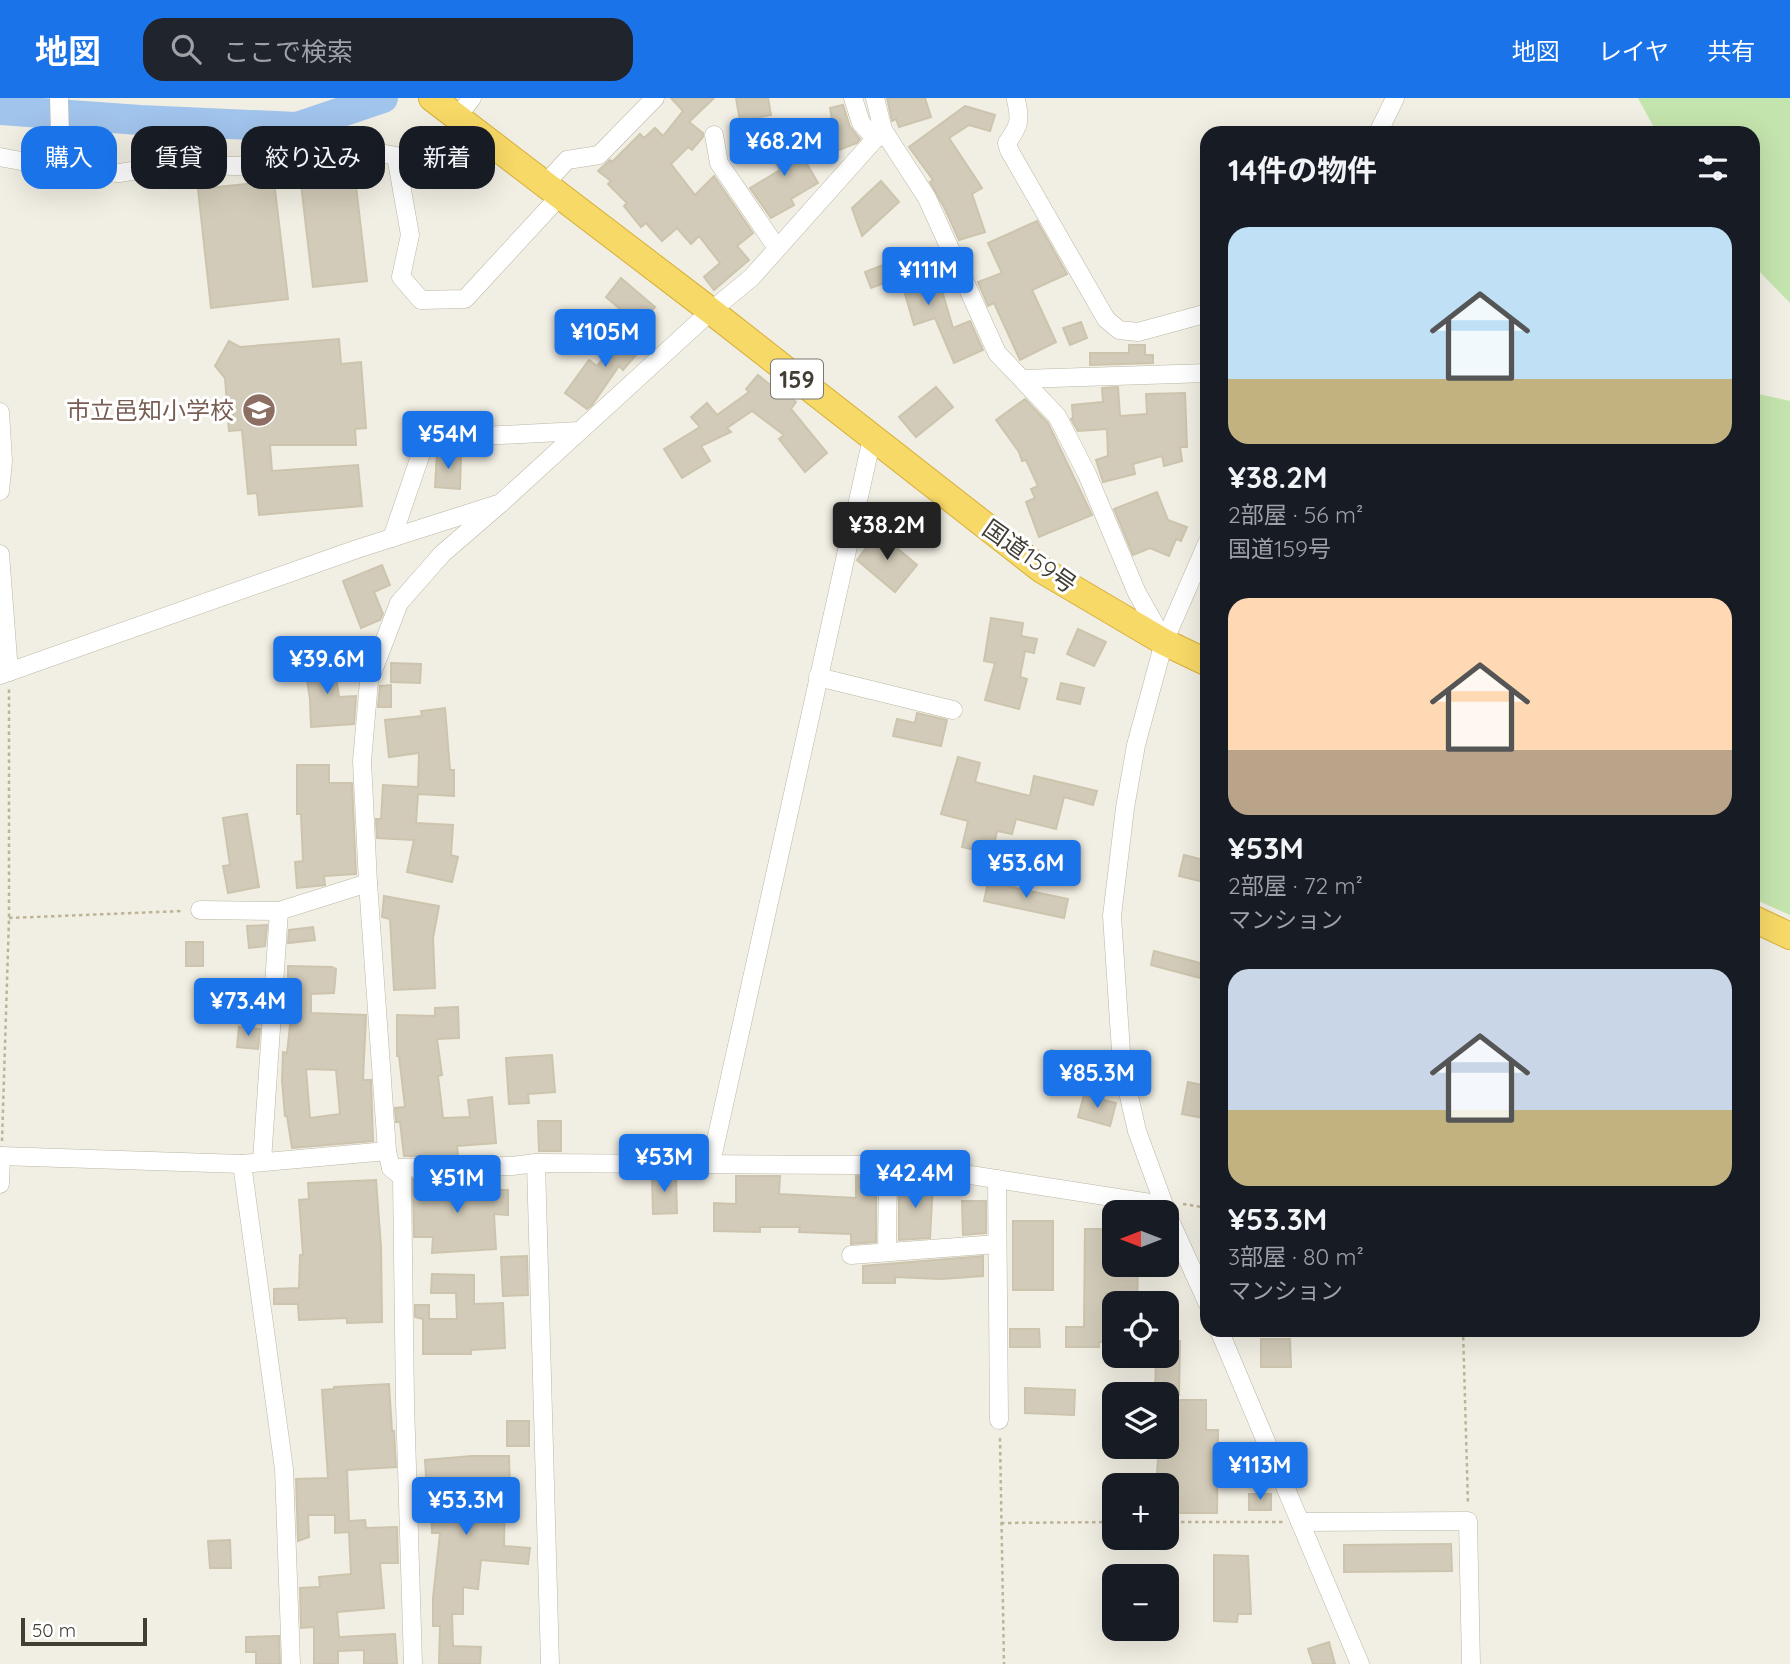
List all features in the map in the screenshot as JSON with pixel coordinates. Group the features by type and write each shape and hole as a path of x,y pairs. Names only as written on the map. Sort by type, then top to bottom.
{"highway":[{"name":"国道159号","path":"450,104 552,190 1042,570 1164,642 1200,659"},
{"path":"1760,922 1790,936"}],"street":[{"path":"59,98 60,126"},
{"path":"117,173 179,164 292,164 369,151 396,156 410,235 401,276 421,300 465,299 552,190 567,160 599,155 655,98"},
{"path":"853,98 861,123 879,134 928,198 997,353 1057,416 1087,474 1137,593 1164,642"},
{"path":"413,1664 402,1177 389,1160 368,883 362,761 369,681 399,603 442,554 752,276 879,134 875,98"},
{"path":"1381,126 1395,98"},
{"path":"1016,100 1020,118 1016,132 1007,144 1009,150 1106,319 1119,330 1138,332 1200,315"},
{"path":"714,135 719,163 777,248"},
{"path":"0,157 21,161"},
{"path":"1022,379 1200,373"},
{"path":"0,412 0,491"},
{"path":"392,538 426,439 579,431"},
{"path":"711,1163 872,438"},
{"path":"0,554 5,673 392,538 501,503"},
{"path":"1162,1200 1137,1130 1122,1066 1112,916 1125,808 1136,745 1164,642 1200,559"},
{"path":"818,677 953,710"},
{"path":"200,910 279,911 368,883"},
{"path":"262,1161 279,911"},
{"path":"0,1184 0,1156 242,1164 262,1161 389,1160 512,1166 536,1163 860,1165 951,1172 1117,1200"},
{"path":"536,1163 550,1664"},
{"path":"242,1164 284,1469 291,1664"},
{"path":"887,1252 888,1167"},
{"path":"997,1180 999,1420"},
{"path":"1180,1241 1200,1286"},
{"path":"851,1255 997,1244"},
{"path":"1222,1337 1360,1664"},
{"path":"1300,1522 1468,1521 1471,1664"}],"path":[{"path":"0,1156 9,918 5,673"},
{"path":"9,918 200,910"},
{"path":"1180,1208 1200,1208"},
{"path":"1463,1337 1468,1521"},
{"path":"999,1420 1004,1664"},
{"path":"1001,1523 1102,1522"},
{"path":"1179,1522 1300,1522"}],"green space":[{"path":"1638,98 1790,98 1790,303 1760,272 1760,126 1653,126"},
{"path":"1760,394 1790,401 1790,915 1760,902"}],"building":[{"path":"671,98 714,98 689,122 703,133 703,137 692,150 688,147 671,164 695,195 714,176 753,233 737,246 749,260 714,290 704,277 720,263 699,236 691,244 677,228 662,241 646,223 641,227 624,206 627,203 608,184 611,181 598,171 610,160 612,162 640,134 644,138 655,128 663,136 683,111"},
{"path":"736,98 768,98 771,115 740,121"},
{"path":"887,98 925,98 931,117 899,127 896,119 892,121"},
{"path":"843,105 850,127 860,139 857,143 831,153 824,135 834,131 830,108"},
{"path":"965,106 995,115 990,131 969,125 949,138 982,188 972,194 985,232 959,240 930,182 933,180 909,147"},
{"path":"789,133 818,183 791,199 794,205 771,218 750,188 780,170 766,146"},
{"path":"881,181 899,202 862,236 852,208"},
{"path":"241,184 241,189 275,189 288,299 211,308 198,189 227,189 227,186"},
{"path":"302,189 356,189 367,281 313,287"},
{"path":"1037,221 1067,274 1032,290 1056,342 1020,360 994,303 988,306 978,282 1002,273 988,243"},
{"path":"908,255 922,290 940,284 953,328 970,321 983,350 954,363 935,318 914,325 900,277 871,288 865,272"},
{"path":"621,278 655,307 639,325 606,297"},
{"path":"1081,322 1087,338 1070,345 1063,328"},
{"path":"631,326 648,341 623,370 619,366 592,405 587,409 565,393 589,360 597,366"},
{"path":"339,339 341,364 361,362 366,428 355,429 356,445 270,445 272,471 358,465 362,506 259,515 257,493 248,494 242,430 229,431 225,378 215,366 229,341 240,347"},
{"path":"1129,345 1145,345 1145,355 1153,355 1153,363 1090,365 1090,353 1129,353"},
{"path":"758,375 796,402 791,409 827,453 805,472 779,439 784,435 752,411 727,428 731,432 701,446 710,461 682,478 664,449 700,427 691,417 707,403 717,415 749,392 746,389"},
{"path":"936,387 953,407 916,437 899,417"},
{"path":"1118,387 1120,416 1147,414 1146,394 1185,393 1187,447 1180,447 1182,461 1164,466 1162,456 1133,464 1135,474 1103,482 1096,460 1108,456 1107,429 1078,431 1071,419 1072,405 1103,402 1102,388"},
{"path":"1025,399 1048,423 1092,515 1039,537 1026,502 1035,498 1031,489 1038,486 1026,460 1022,461 1019,452 996,420"},
{"path":"437,453 461,454 460,489 435,487"},
{"path":"1157,492 1168,520 1187,527 1181,541 1176,539 1169,556 1150,548 1133,555 1114,509"},
{"path":"878,532 917,565 895,592 857,560"},
{"path":"382,565 390,585 374,592 383,614 380,620 361,628 343,581"},
{"path":"991,618 1023,623 1021,636 1037,639 1034,653 1025,651 1020,677 1027,679 1019,709 985,700 995,663 984,661"},
{"path":"1078,629 1106,642 1094,666 1067,654"},
{"path":"333,657 339,697 356,696 354,724 311,727 304,661"},
{"path":"391,663 421,664 420,683 391,682"},
{"path":"1061,683 1084,688 1080,704 1057,699"},
{"path":"391,685 391,707 378,707 380,686"},
{"path":"445,708 450,770 454,770 454,796 418,794 416,823 453,825 451,855 458,857 452,882 407,872 414,840 377,838 376,819 381,819 383,785 418,787 419,753 389,757 385,720 422,716 421,711"},
{"path":"917,713 947,720 941,746 893,736 897,719 915,723"},
{"path":"958,757 980,763 975,782 1030,796 1034,776 1097,791 1093,805 1064,797 1056,829 1016,819 1012,834 997,831 992,854 962,847 968,821 941,814"},
{"path":"297,765 329,765 329,783 352,783 356,874 324,876 325,885 297,888 295,862 303,861 301,814 297,814"},
{"path":"247,814 259,887 228,893 223,866 230,865 223,818"},
{"path":"1184,855 1200,859 1200,881 1179,876"},
{"path":"988,882 1068,899 1064,918 984,901"},
{"path":"384,896 439,906 433,938 435,988 394,990 390,919 382,917"},
{"path":"267,925 265,946 249,948 247,926"},
{"path":"313,927 315,940 288,943 289,930"},
{"path":"186,942 203,942 203,966 186,966"},
{"path":"1154,951 1200,963 1200,978 1151,965"},
{"path":"288,966 332,967 336,969 334,993 311,994 311,1013 366,1015 363,1080 371,1080 373,1141 292,1148 285,1116 282,1081 283,1052 287,1053 295,981 288,981","holes":["306,1069 336,1070 340,1114 310,1118"]},
{"path":"458,1007 459,1038 437,1039 442,1075 438,1076 443,1118 470,1117 468,1100 492,1097 496,1143 457,1146 458,1156 404,1156 400,1122 396,1122 395,1108 405,1107 397,1056 397,1015 435,1016 435,1008"},
{"path":"239,1027 260,1029 258,1049 237,1047"},
{"path":"1051,1050 1097,1061 1090,1090 1044,1078"},
{"path":"552,1055 555,1092 528,1094 529,1103 509,1104 506,1058"},
{"path":"1188,1082 1200,1085 1200,1117 1182,1114"},
{"path":"1084,1095 1116,1103 1110,1126 1078,1117"},
{"path":"538,1121 561,1121 561,1151 539,1151"},
{"path":"652,1175 676,1175 677,1213 653,1214"},
{"path":"736,1176 780,1176 779,1194 856,1198 856,1176 876,1178 876,1242 851,1244 851,1234 799,1232 800,1227 760,1227 760,1232 714,1231 714,1203 736,1204"},
{"path":"457,1178 458,1190 508,1190 508,1215 494,1214 496,1249 432,1253 433,1237 414,1237 413,1179"},
{"path":"376,1180 381,1247 382,1322 347,1323 347,1318 299,1320 298,1304 274,1304 274,1289 299,1288 300,1255 303,1255 299,1200 309,1199 308,1183"},
{"path":"899,1180 933,1182 930,1238 899,1240"},
{"path":"962,1201 986,1201 986,1233 963,1235"},
{"path":"1013,1221 1053,1221 1053,1290 1013,1290"},
{"path":"1085,1229 1102,1229 1102,1278 1138,1278 1137,1291 1102,1291 1102,1342 1099,1342 1099,1347 1066,1347 1066,1327 1084,1327"},
{"path":"527,1256 528,1295 503,1296 501,1257"},
{"path":"983,1256 983,1276 941,1279 895,1277 895,1283 863,1283 863,1266"},
{"path":"432,1274 474,1275 474,1304 503,1303 505,1348 471,1350 471,1354 423,1354 423,1319 415,1317 415,1305 429,1305 429,1319 457,1319 456,1293 431,1293"},
{"path":"1010,1329 1039,1329 1040,1347 1010,1347"},
{"path":"1261,1339 1290,1339 1291,1367 1261,1367"},
{"path":"1180,1341 1179,1395 1179,1382 1155,1382 1156,1368 1179,1368"},
{"path":"389,1384 396,1467 347,1470 349,1521 365,1520 366,1528 397,1527 398,1563 380,1563 384,1608 337,1612 339,1637 395,1634 397,1664 364,1664 364,1650 338,1651 338,1664 314,1664 314,1627 301,1628 300,1588 320,1587 319,1577 351,1574 349,1532 335,1533 335,1515 308,1515 309,1537 298,1541 296,1479 328,1478 322,1390"},
{"path":"1025,1388 1075,1390 1074,1415 1025,1413"},
{"path":"1179,1400 1206,1400 1206,1430 1218,1430 1217,1513 1179,1513 1179,1473 1157,1473 1158,1459 1179,1459"},
{"path":"507,1421 529,1421 529,1446 507,1446"},
{"path":"509,1456 510,1492 505,1492 504,1546 530,1548 528,1564 481,1560 478,1589 463,1587 463,1614 452,1614 453,1646 481,1647 480,1664 439,1664 440,1626 433,1626 433,1598 440,1533 432,1533 431,1492 427,1492 425,1460"},
{"path":"1249,1494 1271,1494 1271,1510 1249,1510"},
{"path":"230,1540 231,1568 210,1568 208,1541"},
{"path":"1451,1544 1452,1571 1344,1572 1344,1545"},
{"path":"1214,1555 1248,1556 1251,1614 1238,1614 1237,1622 1214,1621"},
{"path":"279,1636 280,1664 256,1664 256,1652 246,1652 246,1637"},
{"path":"1329,1642 1335,1664 1313,1664 1308,1649"}],"waterway":[{"path":"0,110 297,127 383,98"}],"place":[{"name":"市立邑知小学校","path":"259,410"}]}
